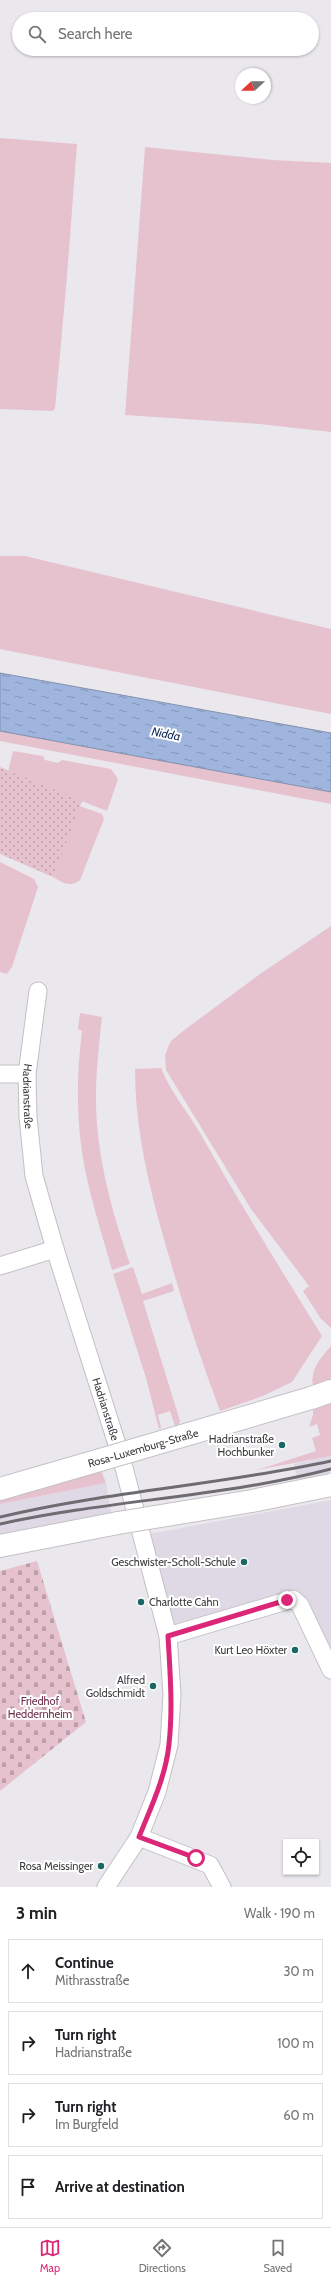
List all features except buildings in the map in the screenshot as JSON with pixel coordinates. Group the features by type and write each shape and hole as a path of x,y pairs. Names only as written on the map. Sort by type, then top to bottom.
{"highway":[{"name":"Rosa-Luxemburg-Straße","path":"0,1489 331,1391"},
{"path":"0,1546 118,1522 237,1504 331,1485"}],"street":[{"name":"Hadrianstraße","path":"38,991 27,1074 28,1117 34,1176 54,1249 122,1460 168,1636 172,1694 169,1745 157,1792 139,1837 106,1887"},
{"path":"0,1074 27,1074"},
{"path":"0,1266 54,1249"},
{"path":"168,1636 293,1599 300,1605 331,1670"},
{"path":"139,1837 210,1865 222,1887"}],"shaded area":[{"path":"331,1456 331,1475 297,1480 294,1464"},
{"path":"106,1483 112,1516 0,1538 0,1504"},
{"name":"Geschwister-Scholl-Schule","path":"331,1500 331,1657 298,1590 173,1628 149,1534"}],"green space":[{"path":"0,138 77,144 55,409 52,411 0,409"},
{"path":"145,147 273,160 331,163 331,432 260,424 125,415"},
{"path":"0,556 25,556 331,629 331,714 0,649"},
{"path":"0,731 331,792 331,804 0,741"},
{"path":"13,751 43,756 45,760 58,763 62,760 111,769 118,779 107,811 8,772"},
{"path":"0,767 82,801 53,877 0,854"},
{"path":"77,805 102,814 104,819 80,880 76,883 69,884 61,882 50,875"},
{"path":"0,862 34,879 38,887 12,967 7,974 0,972"},
{"path":"331,926 331,1328 321,1319 303,1291 309,1286 251,1209 166,1070 165,1056 171,1041 183,1031 260,974"},
{"path":"80,1013 102,1017 96,1089 99,1141 111,1204 130,1264 112,1270 88,1182 80,1137 78,1091 82,1031 78,1029"},
{"path":"161,1068 174,1093 200,1133 322,1336 292,1382 263,1396 220,1411 172,1267 153,1199 145,1163 139,1126 135,1088 135,1069"},
{"path":"133,1267 142,1294 172,1283 174,1291 143,1301 180,1421 179,1424 175,1426 170,1411 158,1415 161,1428 159,1429 146,1378 113,1274"},
{"path":"331,1346 331,1383 324,1382 313,1385 313,1374 317,1364"},
{"path":"331,1403 331,1456 257,1470 316,1451 312,1438 320,1435 317,1424 309,1427 313,1415 313,1409"},
{"path":"101,1470 106,1483 0,1504 0,1499"},
{"name":"Friedhof Heddernheim","path":"37,1561 86,1722 0,1791 0,1571"}],"water":[{"name":"Nidda","path":"0,673 331,733 331,792 0,731"}],"railway":[{"path":"0,1517 82,1501 248,1476 331,1461"},
{"path":"0,1524 83,1509 249,1486 331,1469"}],"place":[{"name":"Hadrianstraße Hochbunker","path":"282,1445"},
{"name":"Geschwister-Scholl-Schule","path":"244,1562"},
{"name":"Charlotte Cahn","path":"141,1602"},
{"name":"Kurt Leo Höxter","path":"295,1650"},
{"name":"Alfred Goldschmidt","path":"153,1686"},
{"name":"Rosa Meissinger","path":"101,1866"}],"route":[{"path":"196,1858 139,1837 157,1792 169,1745 172,1694 168,1636 287,1600"}]}
